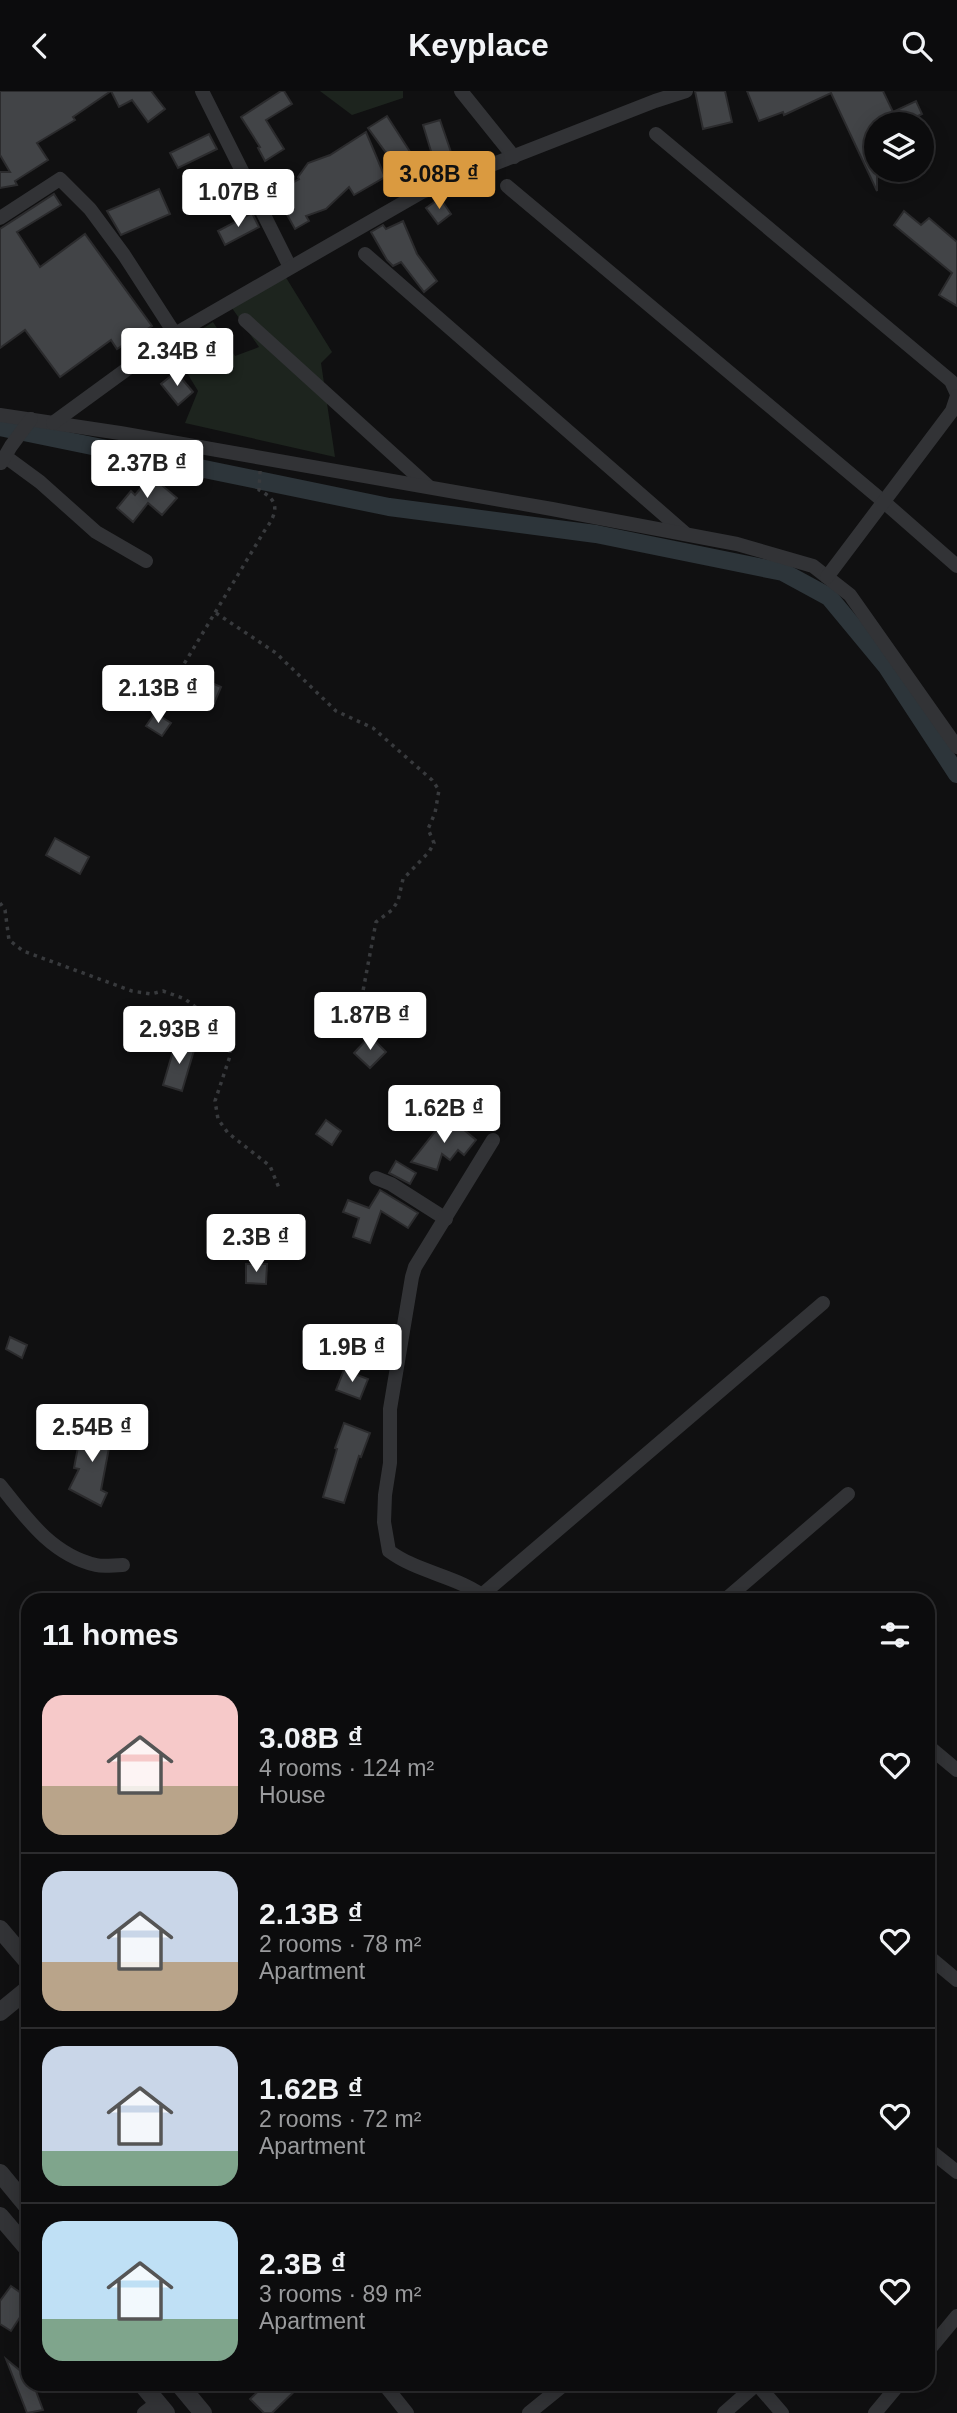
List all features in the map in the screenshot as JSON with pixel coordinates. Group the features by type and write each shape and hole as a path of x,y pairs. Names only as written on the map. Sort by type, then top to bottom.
{"street":[{"path":"202,91 290,267"},
{"path":"461,91 514,157"},
{"path":"53,423 175,334 422,192 514,157 651,96 686,91"},
{"path":"656,134 951,381 957,395 952,411 827,577"},
{"path":"0,218 60,179 90,209 175,334"},
{"path":"507,186 957,566"},
{"path":"365,254 687,535"},
{"path":"245,320 429,488"},
{"path":"0,415 28,423 53,423 159,439 737,544 813,566 850,595 957,747"},
{"path":"28,423 5,456 40,482 96,532 146,561"},
{"path":"473,1593 429,1570 403,1562 389,1551 384,1522 385,1495 390,1463 390,1409 415,1267 493,1140"},
{"path":"376,1178 391,1184 446,1219"},
{"path":"488,1593 823,1303"},
{"path":"0,1485 28,1520 51,1543 73,1558 98,1566 123,1565"},
{"path":"741,1593 848,1494"},
{"path":"935,1752 957,1770"},
{"path":"0,1929 21,1954"},
{"path":"935,1962 957,1980"},
{"path":"0,2012 21,1995"},
{"path":"935,2155 957,2172"},
{"path":"0,2173 21,2198"},
{"path":"0,2215 21,2240"},
{"path":"935,2333 957,2316"},
{"path":"145,2391 156,2410"},
{"path":"185,2391 203,2413"},
{"path":"389,2391 407,2413"},
{"path":"529,2413 556,2391"},
{"path":"724,2413 749,2391"},
{"path":"763,2391 782,2413"},
{"path":"875,2413 893,2391"}],"path":[{"path":"158,707 274,517 275,506 270,495 258,490 260,470"},
{"path":"216,613 276,653 336,711 373,728 432,780 439,790 435,813 428,829 433,843 429,852 403,879 398,901 392,911 376,922 363,991"},
{"path":"0,903 5,910 9,940 23,951 131,991 151,994 163,991 185,999 218,1024 230,1056 215,1101 218,1119 228,1133 270,1166 279,1188"}],"shaded area":[{"path":"320,91 403,91 403,98 352,115"},
{"path":"285,276 332,352 321,363 335,457 185,423 198,391 172,348 213,322 235,356 259,347 232,308"}],"building":[{"path":"0,91 111,91 73,117 75,120 37,143 48,160 15,181 17,185 0,188 0,172 10,172 0,155"},
{"path":"111,91 151,91 165,109 148,122 132,100 119,107"},
{"path":"284,91 292,104 266,120 284,149 265,161 258,148 260,147 241,117"},
{"path":"695,91 725,91 732,122 703,129"},
{"path":"747,91 883,91 893,112 864,112 864,163 831,93 784,115 783,112 759,121"},
{"path":"916,101 921,112 893,112"},
{"path":"387,116 416,161 400,172 368,128"},
{"path":"440,120 452,155 434,161 423,125"},
{"path":"366,132 385,177 354,195 349,187 326,209 306,216 309,221 295,229 275,193 299,179 308,163 330,155"},
{"path":"209,134 217,149 178,168 170,153"},
{"path":"159,189 170,214 121,235 107,211"},
{"path":"54,194 61,205 17,232 40,267 85,234 152,326 117,349 111,340 60,377 25,330 0,348 0,229"},
{"path":"440,198 451,214 438,224 426,208"},
{"path":"904,211 921,225 929,218 957,242 957,306 939,295 952,273 894,225"},
{"path":"252,213 259,227 225,245 218,231"},
{"path":"403,221 417,254 437,281 424,292 401,262 393,266 387,260 371,232 383,225 386,229"},
{"path":"176,372 193,392 178,405 161,384"},
{"path":"151,476 177,498 162,515 148,503 133,522 117,508 131,491 135,495"},
{"path":"189,673 221,687 213,706 181,693"},
{"path":"155,713 171,723 162,736 146,726"},
{"path":"55,838 89,857 80,874 46,855"},
{"path":"366,996 373,1007 332,1037 324,1026"},
{"path":"370,1036 386,1052 370,1068 354,1053"},
{"path":"176,1041 195,1047 182,1091 163,1085"},
{"path":"450,1118 476,1140 464,1155 458,1150 450,1160 442,1154 437,1170 411,1162 434,1133"},
{"path":"326,1120 341,1131 332,1145 316,1134"},
{"path":"396,1161 416,1173 410,1184 389,1173"},
{"path":"380,1190 418,1213 408,1228 381,1211 370,1243 353,1237 359,1218 343,1212 348,1200 369,1208"},
{"path":"246,1264 267,1264 266,1284 246,1283"},
{"path":"10,1337 27,1345 22,1358 6,1349"},
{"path":"344,1370 368,1379 360,1399 336,1390"},
{"path":"344,1423 370,1433 361,1457 359,1456 344,1503 323,1497"},
{"path":"82,1426 112,1432 101,1490 107,1493 101,1506 69,1489 79,1469 74,1468"},
{"path":"11,2286 21,2293 21,2316 11,2331 0,2324 0,2301"},
{"path":"6,2359 21,2371 21,2391 36,2391 43,2410 27,2413"},
{"path":"258,2391 295,2391 272,2413 264,2413 250,2399"}],"waterway":[{"path":"0,427 389,507 596,534 783,572 829,597 887,667 957,774"}]}
